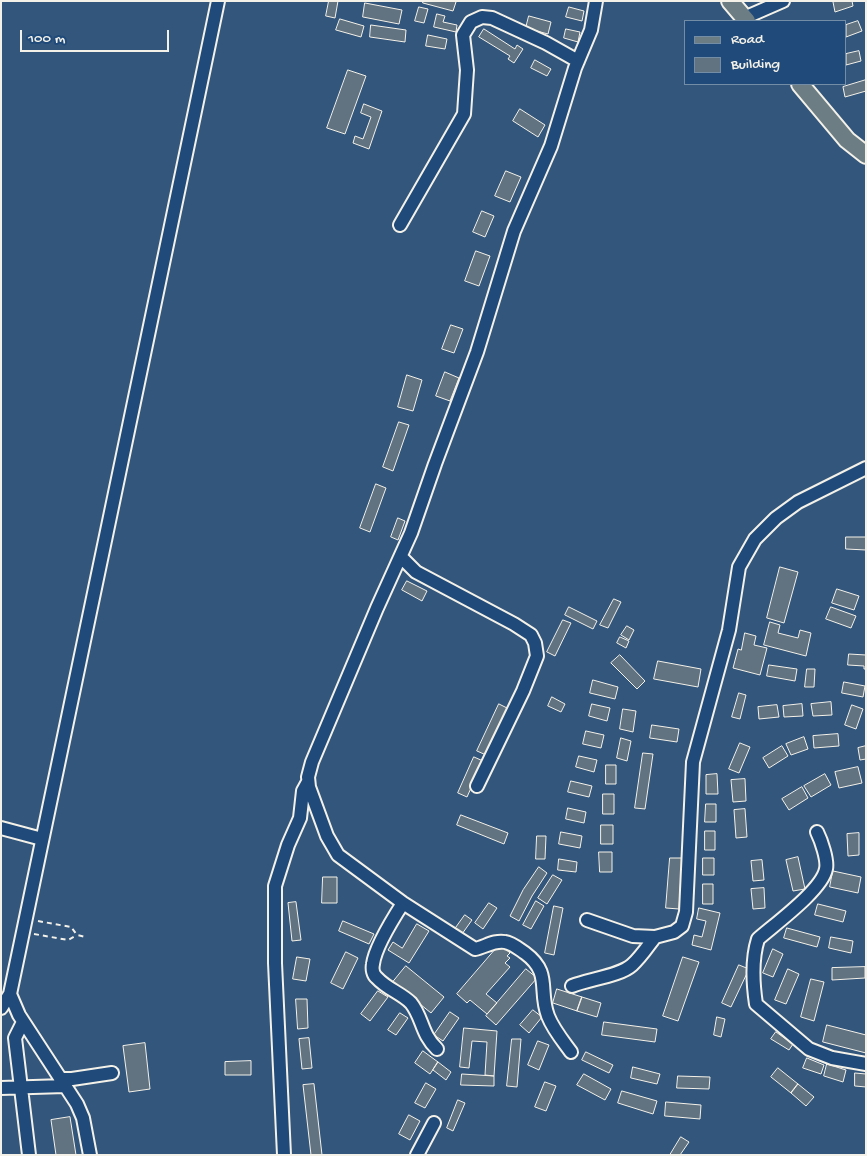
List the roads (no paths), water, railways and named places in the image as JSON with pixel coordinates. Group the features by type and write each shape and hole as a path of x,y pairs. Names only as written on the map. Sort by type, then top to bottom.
{"main road":[{"path":"730,1 746,20"},
{"path":"801,85 847,140 866,155"}],"street":[{"path":"1,1008 10,994 218,1"},
{"path":"284,1155 275,963 275,886 288,844 300,818 303,791 308,782 312,762 377,608 401,558 477,352 514,231 552,146 578,61 591,30 596,1"},
{"path":"746,20 783,1"},
{"path":"400,225 464,114 467,70 463,35 471,22 482,17 492,18 546,43 578,61"},
{"path":"587,920 633,936 655,937 674,932 682,926 686,912 693,762 716,684 729,630 739,567 755,539 776,518 798,502 866,468"},
{"path":"401,558 416,572 514,624 531,635 535,643 537,656 523,691 477,786"},
{"path":"308,782 327,836 338,855 403,903 475,949 483,948 496,942 505,942 534,959 541,968 547,1014 552,1026 571,1052"},
{"path":"1,828 42,839"},
{"path":"817,832 821,839 826,869 822,878 802,902 758,938 754,962 756,1004 809,1049 832,1058 866,1064"},
{"path":"403,903 375,958 372,968 377,979 410,1003 429,1042 437,1049"},
{"path":"572,986 584,981 620,973 632,965 655,937"},
{"path":"10,994 24,1022 77,1104 83,1118 90,1155"},
{"path":"24,1022 15,1038 29,1155"},
{"path":"1,1088 20,1088 112,1073"},
{"path":"417,1155 434,1123"}]}
